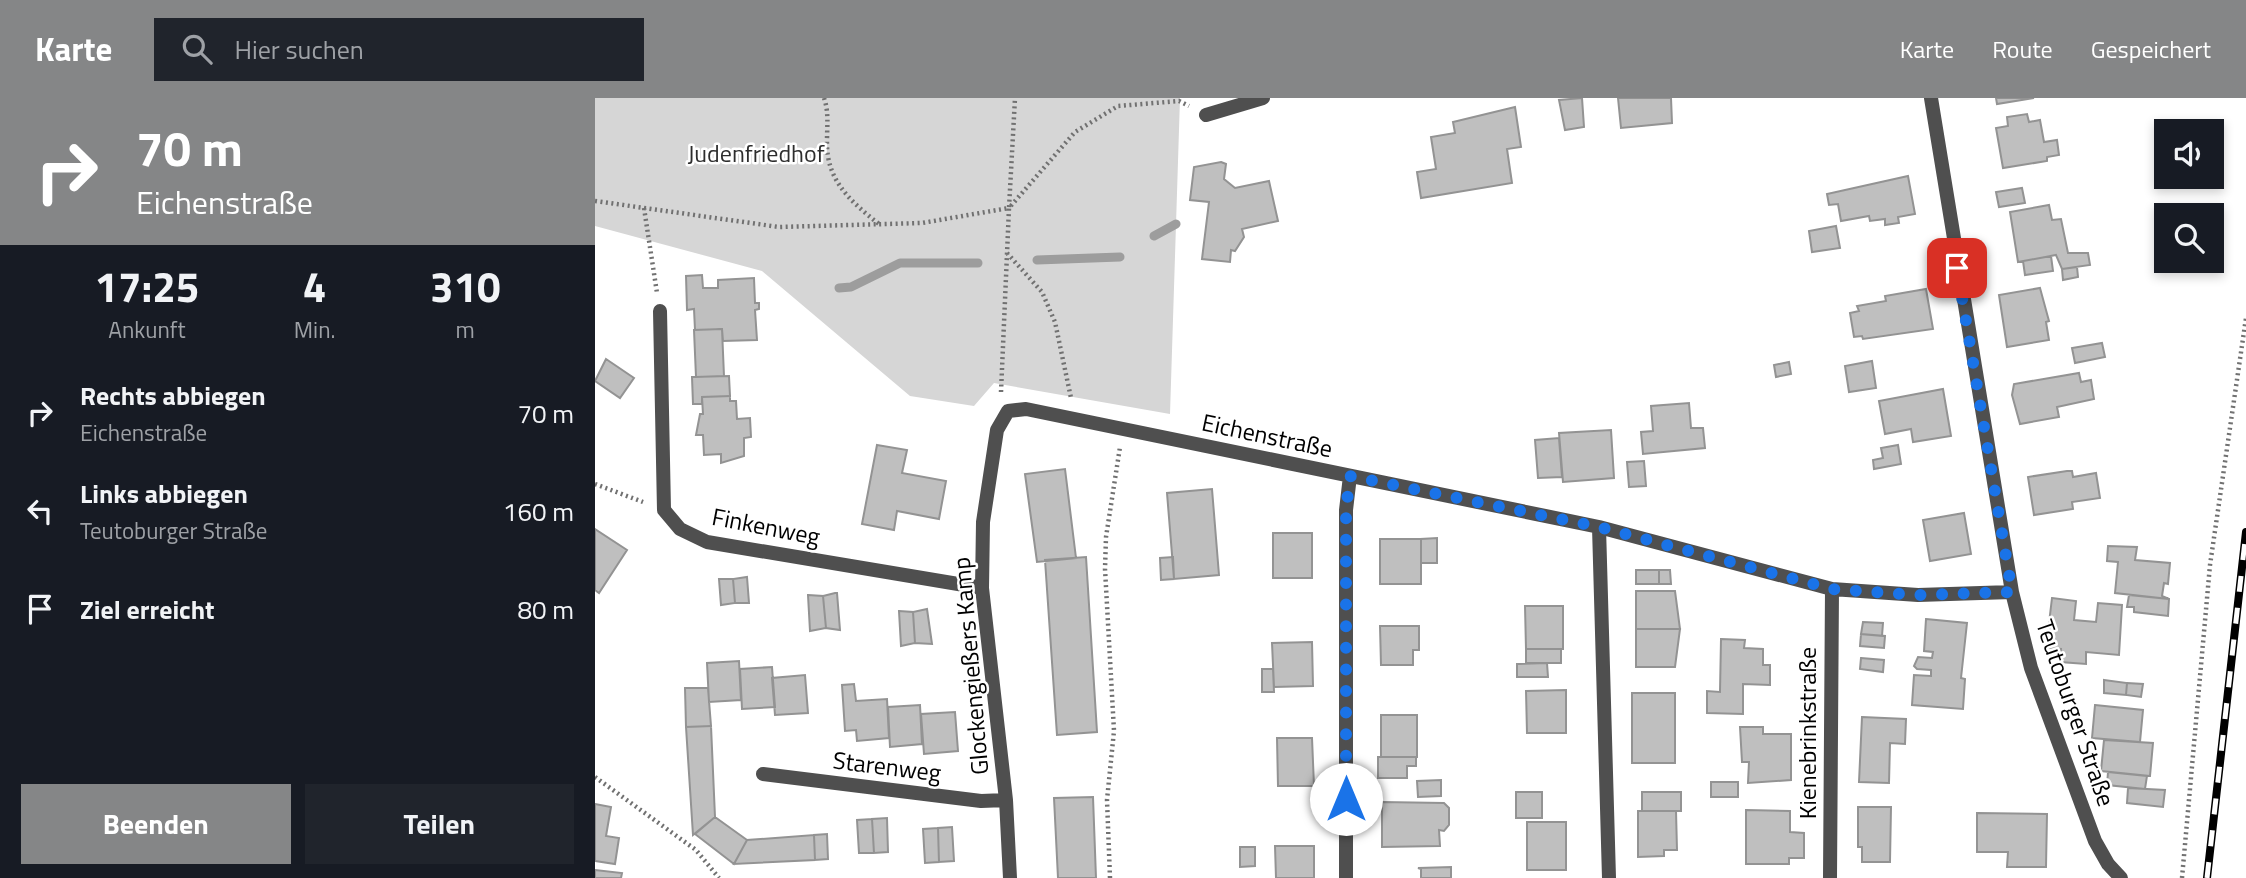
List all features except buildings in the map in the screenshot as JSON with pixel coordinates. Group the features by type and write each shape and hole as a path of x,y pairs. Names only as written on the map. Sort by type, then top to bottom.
{"street":[{"path":"1206,114 1263,98"},
{"name":"Teutoburger Straße","path":"1931,98 2012,592 2031,668 2095,841 2108,864 2121,878"},
{"path":"660,311 664,510"},
{"name":"Eichenstraße","path":"1008,411 1026,409 1599,527 1832,589 1918,595 2012,592"},
{"name":"Glockengießers Kamp","path":"1008,411 997,430 985,509 982,588 1006,800 1010,878"},
{"path":"1346,878 1346,510 1350,476"},
{"name":"Finkenweg","path":"664,510 680,529 707,542 982,588"},
{"path":"1599,527 1609,878"},
{"name":"Kienebrinkstraße","path":"1830,878 1832,589"},
{"name":"Starenweg","path":"763,774 981,801 1006,800"}],"path":[{"path":"824,98 828,108 827,153 831,176 852,203 880,225"},
{"path":"1008,411 1000,389 1015,98"},
{"path":"595,201 779,227 922,223 1009,208 1075,132 1118,106 1179,101 1206,114"},
{"path":"644,208 660,311"},
{"path":"1007,253 1042,292 1055,322 1075,419"},
{"path":"2182,878 2210,565 2246,318"},
{"path":"1110,878 1107,800 1114,731 1104,569 1106,537 1123,429"},
{"path":"595,484 664,510"},
{"path":"595,777 696,850 719,878"}],"green space":[{"name":"Judenfriedhof","path":"595,98 1180,98 1170,414 994,383 974,406 910,396 762,271 595,226"}],"waterway":[{"path":"1154,236 1176,224"},
{"path":"1037,260 1120,257"},
{"path":"839,288 851,287 900,263 978,263"}],"railway":[{"path":"2207,878 2246,532"}],"route":[{"path":"1346,799 1346,510 1350,476 1599,527 1832,589 1918,595 2012,592 1957,268"}]}
